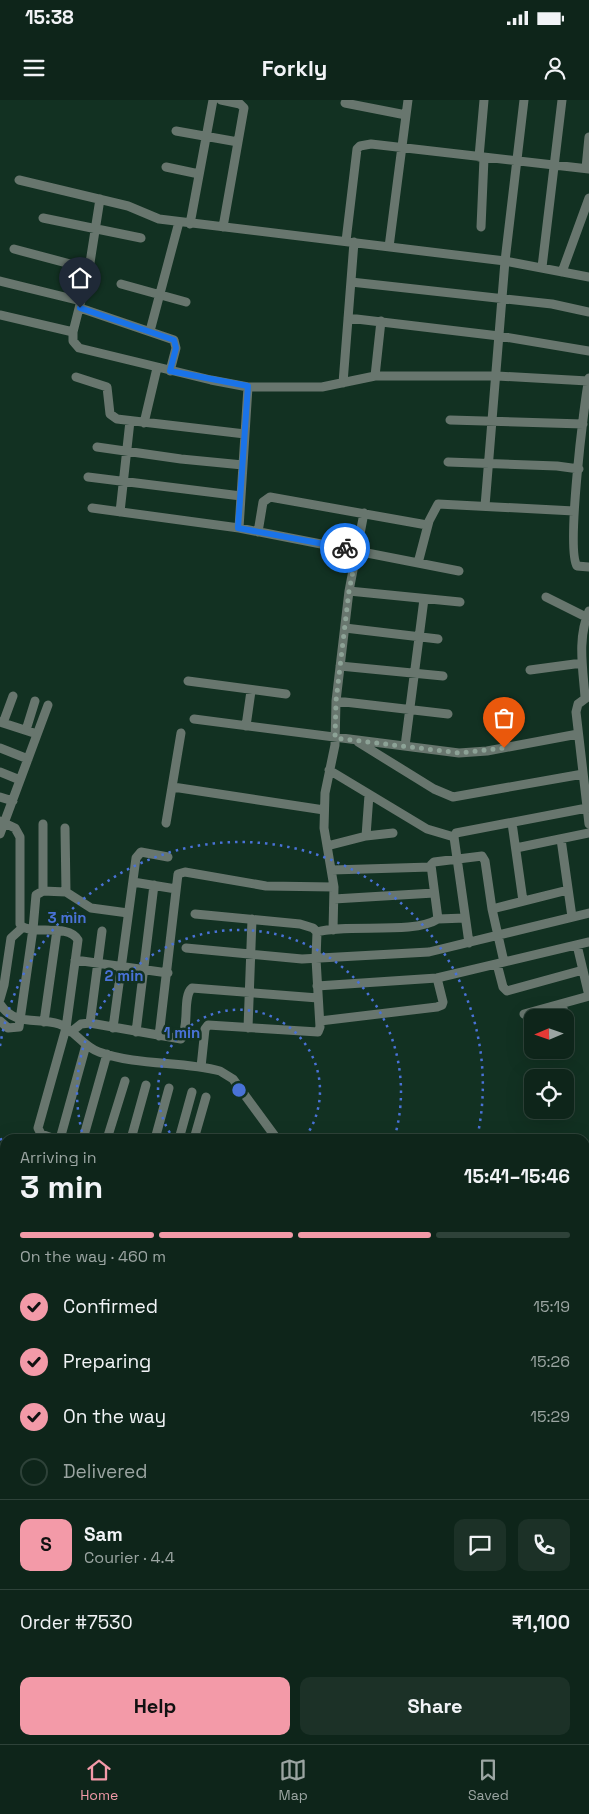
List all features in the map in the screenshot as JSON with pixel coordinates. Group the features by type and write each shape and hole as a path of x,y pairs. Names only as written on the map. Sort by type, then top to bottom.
{"street":[{"path":"190,224 213,100"},
{"path":"220,100 240,104 244,108 223,227"},
{"path":"389,247 408,100"},
{"path":"481,227 484,100"},
{"path":"485,506 505,261 524,100"},
{"path":"542,267 562,100"},
{"path":"345,104 406,115"},
{"path":"176,131 238,142"},
{"path":"343,383 351,282 350,242 357,149 360,146 371,144 587,168 589,137"},
{"path":"166,167 199,174"},
{"path":"19,180 141,210 159,219 505,261 589,277"},
{"path":"562,272 589,198"},
{"path":"100,199 89,269 73,332 73,341 79,348 170,371 248,386 322,387 376,376 497,376 589,380 574,511 573,558 577,566 589,567"},
{"path":"43,218 141,238"},
{"path":"150,331 179,222"},
{"path":"14,249 89,269"},
{"path":"0,281 80,304 169,337 176,344 170,371"},
{"path":"351,282 552,304 589,312"},
{"path":"121,284 186,302"},
{"path":"0,315 73,332"},
{"path":"348,318 499,336 589,351"},
{"path":"376,376 381,321"},
{"path":"144,423 157,368"},
{"path":"76,377 107,386 110,414 117,419 144,423 245,426"},
{"path":"238,528 248,386"},
{"path":"450,420 584,424"},
{"path":"120,512 130,421"},
{"path":"97,447 243,465"},
{"path":"448,462 579,469"},
{"path":"88,477 241,496"},
{"path":"258,532 263,502 266,497 364,513 429,520"},
{"path":"418,563 429,520 438,504 574,511"},
{"path":"92,508 238,528 459,571"},
{"path":"333,930 334,888 327,846 324,810 330,766 334,752 336,701 349,591 364,513"},
{"path":"349,591 460,602"},
{"path":"546,597 588,614 582,643 582,663 587,696 578,704 576,712 589,824"},
{"path":"405,746 424,599"},
{"path":"345,628 438,639"},
{"path":"530,670 582,663"},
{"path":"340,666 443,676"},
{"path":"188,682 286,694"},
{"path":"246,726 251,691"},
{"path":"13,696 2,723 37,734"},
{"path":"26,730 35,701"},
{"path":"336,701 448,714"},
{"path":"0,834 2,822 12,801 48,705"},
{"path":"194,719 335,738 472,753 578,734"},
{"path":"166,823 181,733"},
{"path":"356,740 444,795 453,798 583,774"},
{"path":"0,748 28,759"},
{"path":"330,766 370,795 427,830 454,837"},
{"path":"0,772 20,780"},
{"path":"173,787 324,810"},
{"path":"366,836 370,795"},
{"path":"0,797 12,801"},
{"path":"454,837 459,832 587,808"},
{"path":"2,822 15,828 20,837 20,924 22,928"},
{"path":"512,823 524,902"},
{"path":"43,824 43,891"},
{"path":"65,828 66,892"},
{"path":"327,846 366,836 393,833"},
{"path":"516,848 589,833"},
{"path":"454,837 470,943"},
{"path":"561,839 572,917"},
{"path":"113,1028 136,858 139,853 168,857"},
{"path":"438,919 431,867 434,862 479,856 484,858 498,936 503,987 507,991 583,970"},
{"path":"332,870 431,867"},
{"path":"159,1036 168,973 178,874 185,872 266,886 334,888"},
{"path":"133,882 176,889"},
{"path":"136,1032 154,885"},
{"path":"492,910 568,890"},
{"path":"0,1021 8,1028 17,1029 21,1020 33,929 35,897 43,891 66,892 91,908 128,912"},
{"path":"334,899 434,893"},
{"path":"186,948 316,959 429,952 589,913"},
{"path":"195,914 300,924 313,928 317,932 316,959 320,1030 314,1033 212,1025 206,1027 201,1067"},
{"path":"317,932 396,927 430,923 438,919 465,918"},
{"path":"248,1028 252,919"},
{"path":"0,999 11,938 22,928 57,930 76,936 78,940 69,1030 38,1128 38,1133 41,1134"},
{"path":"44,1022 57,930"},
{"path":"90,1023 102,931"},
{"path":"317,986 437,978 589,942"},
{"path":"543,1009 589,996 577,945"},
{"path":"75,960 168,973"},
{"path":"320,1021 438,1007 443,1002 437,978"},
{"path":"69,1030 81,1024 90,1023 177,1039 183,1036 189,989 318,998"},
{"path":"0,1004 12,1016 21,1020 44,1022 69,1030 86,1045 107,1054 201,1067 228,1075 273,1134"},
{"path":"562,1004 563,1009"},
{"path":"61,1134 86,1045"},
{"path":"84,1134 107,1054"},
{"path":"109,1134 125,1081"},
{"path":"131,1134 146,1085"},
{"path":"156,1134 169,1088"},
{"path":"180,1134 192,1092"},
{"path":"195,1134 206,1097"}],"way so far":[{"path":"345,548 357,551 349,591 336,701 335,738 460,753 504,748"}],"route":[{"path":"80,308 174,340 176,348 170,371 248,386 238,528 345,548"}]}
